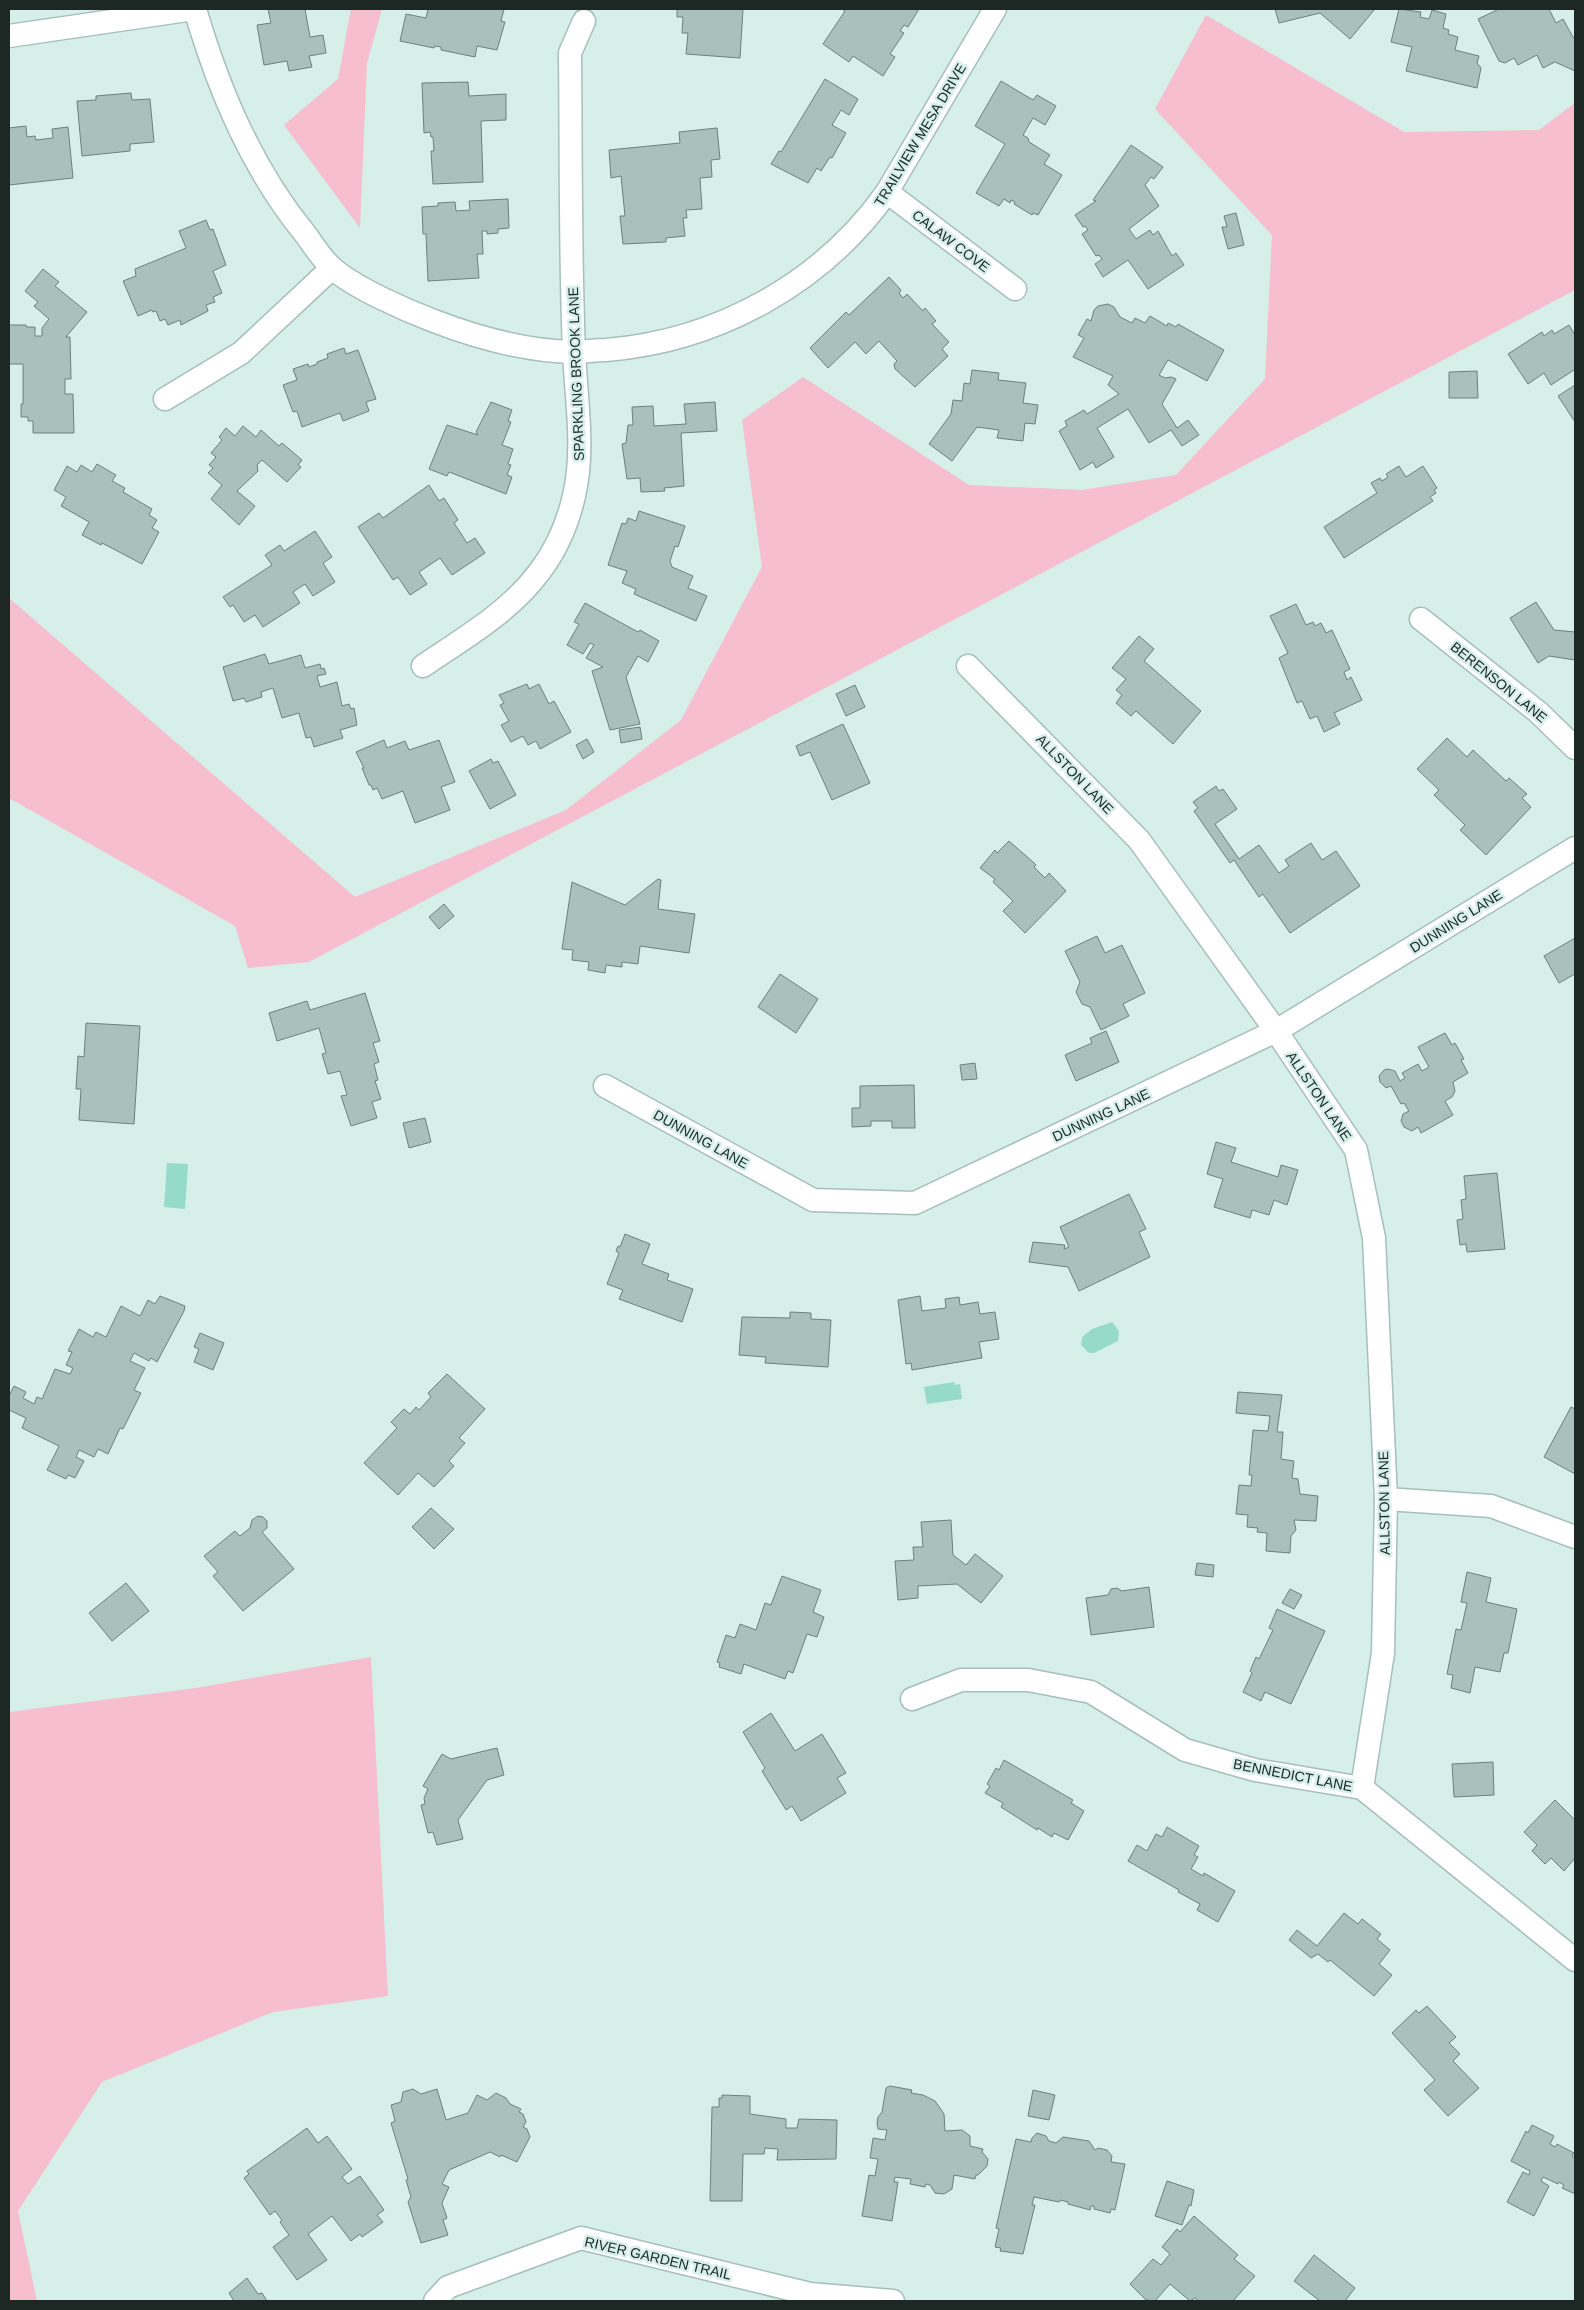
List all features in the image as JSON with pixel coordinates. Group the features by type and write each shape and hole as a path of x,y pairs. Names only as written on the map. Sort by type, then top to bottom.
{"street":[{"path":"9,36 195,9"},
{"name":"TRAILVIEW MESA DRIVE","path":"195,9 211,61 234,119 258,166 293,219 332,268 368,290 411,312 463,332 518,346 574,352 635,347 668,341 732,319 773,297 814,268 843,244 875,209 887,192 995,9"},
{"name":"SPARKLING BROOK LANE","path":"423,666 514,602 541,571 559,538 574,496 579,439 574,352 570,53 584,21"},
{"name":"CALAW COVE","path":"887,192 1015,289"},
{"path":"165,399 241,353 332,268"},
{"name":"BERENSON LANE","path":"1421,619 1538,712 1575,748"},
{"name":"ALLSTON LANE","path":"968,666 1139,840 1276,1031 1356,1150 1374,1238 1386,1499 1383,1653 1362,1788"},
{"name":"DUNNING LANE","path":"605,1086 813,1200 915,1203 1276,1031 1575,848"},
{"path":"1386,1499 1492,1506 1575,1537"},
{"name":"BENNEDICT LANE","path":"912,1699 961,1680 1028,1680 1090,1692 1185,1750 1255,1770 1362,1788 1575,1960"},
{"name":"RIVER GARDEN TRAIL","path":"435,2301 448,2287 581,2238 810,2294 893,2301"}],"shaded area":[{"path":"351,9 382,9 367,63 360,228 284,125 338,79"},
{"path":"1206,15 1404,132 1539,130 1575,103 1575,290 309,962 248,968 235,926 9,798 9,598 355,897 566,810 681,720 762,567 742,420 803,377 969,485 1082,490 1176,475 1265,379 1272,235 1155,109"},
{"path":"167,1163 188,1164 185,1209 164,1207"},
{"path":"1112,1322 1119,1331 1118,1341 1094,1353 1089,1353 1081,1345 1082,1337 1092,1329"},
{"path":"954,1382 955,1385 960,1384 962,1399 927,1404 924,1387"},
{"path":"371,1657 388,1996 273,2012 102,2082 18,2211 37,2301 9,2301 9,1712 196,1688"}],"building":[{"path":"268,9 305,9 310,37 323,35 326,53 309,56 312,67 289,71 287,61 264,65 257,25 271,23"},
{"path":"428,9 504,9 501,21 505,22 497,50 477,46 475,57 441,50 441,47 435,46 434,48 400,41 406,14 426,18"},
{"path":"677,9 743,9 740,58 686,54 688,33 682,33 683,17 677,17"},
{"path":"842,9 919,9 908,27 904,25 900,31 904,33 890,54 895,57 883,76 853,56 849,62 823,44 845,11"},
{"path":"1275,9 1375,9 1350,39 1320,13 1279,23"},
{"path":"1399,9 1421,12 1420,17 1429,19 1432,10 1446,14 1443,28 1449,30 1448,34 1458,37 1455,50 1479,56 1477,63 1481,68 1477,88 1406,71 1412,47 1391,42"},
{"path":"1499,9 1549,9 1556,23 1563,19 1575,39 1575,71 1555,62 1543,68 1537,55 1518,65 1514,58 1505,63 1499,61 1478,19"},
{"path":"825,79 858,99 849,115 841,110 832,125 846,133 832,158 830,157 821,171 817,168 808,183 771,164 779,151 781,152"},
{"path":"1001,81 1033,100 1037,95 1056,106 1045,125 1033,118 1023,135 1028,138 1029,142 1050,155 1044,164 1062,175 1038,215 1033,213 1032,215 1014,204 1015,202 1011,200 1010,203 1004,199 999,206 976,193 1005,144 975,126"},
{"path":"468,82 469,96 506,94 506,120 481,121 483,182 433,184 431,151 434,151 433,137 431,137 430,132 424,133 422,83"},
{"path":"131,93 132,100 150,99 154,142 130,144 130,151 82,156 77,101 96,100 96,96"},
{"path":"26,126 27,137 35,136 36,140 53,138 52,129 68,127 73,178 9,185 9,128"},
{"path":"717,128 720,159 711,160 712,177 700,178 702,209 686,210 687,218 683,218 685,236 666,238 666,242 623,244 620,216 625,216 621,176 611,178 609,150 680,143 679,132"},
{"path":"1131,145 1163,167 1154,179 1151,177 1145,185 1159,206 1129,229 1136,239 1150,230 1153,235 1158,231 1172,256 1176,253 1184,265 1148,289 1128,260 1103,277 1095,264 1102,259 1099,255 1096,256 1082,234 1088,230 1085,226 1083,227 1075,215 1096,201 1093,200"},
{"path":"508,199 509,228 498,229 498,233 487,234 487,231 482,231 483,254 477,254 479,278 428,281 426,234 423,234 422,207 438,206 438,203 455,202 456,211 470,210 469,201"},
{"path":"1236,213 1244,245 1228,249 1222,227 1227,227 1224,216"},
{"path":"206,220 210,230 213,229 226,265 213,271 222,293 213,297 215,302 206,305 208,311 181,325 180,320 168,325 165,319 160,321 156,311 153,312 152,310 138,316 123,281 136,276 135,269 186,248 179,231"},
{"path":"43,269 59,282 55,286 87,312 66,337 70,337 71,379 65,379 65,394 73,394 74,433 33,433 33,421 28,421 28,417 21,417 21,404 23,404 23,364 9,364 9,325 35,327 35,336 42,336 42,328 49,319 34,306 38,302 25,291"},
{"path":"889,277 901,290 899,293 903,298 907,294 923,311 925,308 936,321 932,324 949,342 942,349 948,356 915,387 895,369 894,364 897,361 879,341 866,354 855,342 828,368 810,348 846,312 849,315"},
{"path":"1108,304 1114,307 1120,317 1132,323 1135,318 1145,323 1150,316 1167,326 1168,323 1176,327 1178,324 1224,350 1207,381 1168,360 1159,375 1165,378 1171,377 1176,379 1162,404 1177,428 1188,420 1199,435 1182,446 1171,430 1149,443 1128,409 1097,428 1114,457 1096,468 1093,462 1080,470 1059,431 1067,426 1065,421 1084,410 1087,414 1119,394 1108,385 1113,376 1073,357 1084,338 1078,335 1087,319 1091,321 1094,310 1098,306"},
{"path":"1569,325 1575,335 1575,371 1551,385 1544,373 1528,384 1508,354 1542,332 1544,336 1552,330 1554,334"},
{"path":"344,348 346,354 358,350 376,399 366,402 369,411 343,421 340,413 302,427 297,411 293,412 283,385 297,380 293,369 308,364 309,367 317,364 317,362 328,358 327,354"},
{"path":"972,370 999,373 998,380 1026,383 1023,403 1038,405 1035,424 1025,423 1023,441 997,438 999,430 977,427 952,461 929,444 951,414 953,400 962,401 964,383 970,384"},
{"path":"1477,371 1478,398 1449,398 1449,372"},
{"path":"1575,385 1575,422 1558,396"},
{"path":"491,402 512,410 508,421 511,422 502,445 513,449 508,464 511,465 507,475 512,477 506,494 449,472 447,476 429,469 447,425 478,435 476,432"},
{"path":"715,402 717,431 681,433 684,486 664,488 665,491 641,492 640,478 627,479 622,444 626,443 628,425 633,425 632,407 653,406 654,426 686,424 684,404"},
{"path":"243,426 256,437 261,430 279,446 282,443 302,460 298,465 301,467 287,482 262,460 257,465 258,471 237,491 255,506 239,525 211,499 222,485 208,473 213,468 209,465 216,457 211,453 222,440 219,437 226,428 235,436"},
{"path":"97,464 116,475 112,481 125,488 123,492 152,509 149,515 157,520 152,528 159,532 142,564 102,543 101,545 82,535 89,522 61,506 66,497 54,490 67,466 77,472 81,465 92,472"},
{"path":"1399,466 1406,477 1423,466 1437,488 1434,490 1436,493 1430,497 1433,501 1344,558 1324,527 1377,493 1371,483 1380,478 1382,481 1388,477 1386,474"},
{"path":"429,485 439,501 444,498 458,520 454,523 467,543 475,538 485,553 452,575 440,558 419,572 427,584 410,595 398,577 393,580 358,527 379,513 383,518"},
{"path":"639,511 685,526 678,547 675,546 670,561 672,567 693,576 688,588 707,596 696,621 634,594 636,589 622,583 627,571 608,565 622,523 626,524 628,518 636,521"},
{"path":"315,531 332,557 323,563 335,582 313,596 305,584 293,592 300,603 263,627 255,615 244,622 233,605 230,607 223,597 272,565 265,555 280,545 284,551"},
{"path":"1536,602 1554,630 1575,632 1575,660 1549,656 1538,663 1510,618"},
{"path":"585,603 638,632 640,630 659,641 648,662 638,656 626,677 640,724 610,730 592,671 603,667 586,658 594,645 590,643 583,654 567,645 579,624 574,622"},
{"path":"1296,604 1306,625 1313,622 1315,626 1321,623 1326,633 1332,630 1350,669 1344,672 1347,680 1351,677 1362,700 1334,713 1340,724 1324,732 1317,716 1310,719 1302,701 1297,703 1279,658 1288,653 1270,616"},
{"path":"1139,636 1154,649 1144,661 1201,711 1173,744 1136,711 1131,716 1116,703 1122,695 1116,690 1126,679 1112,668"},
{"path":"265,654 269,664 301,655 305,668 320,664 321,669 324,668 326,674 317,676 320,687 337,682 342,706 349,704 351,709 354,708 357,725 340,730 343,738 314,747 311,737 306,738 299,713 282,718 273,688 261,692 262,697 246,702 244,698 233,701 223,667"},
{"path":"527,684 529,689 539,684 549,704 554,701 571,732 540,749 536,741 528,745 523,736 511,742 501,725 509,721 500,705 504,703 499,695"},
{"path":"855,685 865,707 846,716 836,694"},
{"path":"843,724 870,783 832,800 810,752 800,756 796,746"},
{"path":"640,727 642,739 621,743 619,730"},
{"path":"1447,738 1467,757 1473,750 1506,781 1509,778 1527,794 1522,798 1531,807 1486,855 1460,830 1465,825 1434,795 1439,790 1417,769"},
{"path":"587,739 594,752 583,759 576,745"},
{"path":"384,740 387,748 405,741 409,750 439,740 455,782 441,787 450,810 415,823 403,791 382,799 377,788 373,790 371,785 369,785 362,768 364,768 356,752"},
{"path":"491,759 493,763 498,761 516,795 490,809 469,771"},
{"path":"1216,786 1219,791 1223,789 1237,809 1215,824 1239,859 1259,845 1279,873 1289,866 1285,860 1311,843 1322,860 1336,851 1360,886 1290,933 1263,894 1259,897 1234,860 1230,863 1194,811 1198,808 1193,802"},
{"path":"1009,841 1036,865 1034,867 1045,878 1049,873 1066,891 1025,933 1003,911 1013,901 993,882 995,879 980,868 995,850 997,853"},
{"path":"658,879 661,880 658,909 695,914 689,953 640,946 638,964 622,962 622,967 606,965 605,973 588,970 589,962 572,960 573,950 562,949 572,882 625,905"},
{"path":"444,904 454,916 439,929 429,917"},
{"path":"1097,936 1105,953 1122,945 1145,993 1123,1004 1129,1016 1101,1030 1090,1007 1082,1004 1076,992 1080,982 1065,951"},
{"path":"1575,938 1575,974 1559,983 1544,956"},
{"path":"780,974 818,999 796,1033 758,1007"},
{"path":"365,993 380,1041 373,1043 379,1062 374,1064 378,1080 375,1081 381,1099 372,1102 377,1118 351,1126 341,1096 347,1095 340,1071 328,1074 322,1054 326,1053 319,1028 277,1041 269,1013 307,1001 310,1010"},
{"path":"86,1023 140,1026 134,1124 79,1120 81,1089 76,1089 78,1056 84,1057"},
{"path":"1106,1031 1119,1062 1076,1081 1065,1055 1092,1043 1090,1038"},
{"path":"1445,1033 1452,1045 1455,1043 1464,1059 1461,1060 1468,1073 1453,1082 1455,1091 1452,1097 1445,1101 1453,1115 1421,1133 1418,1127 1412,1131 1404,1127 1401,1121 1403,1114 1409,1111 1404,1103 1401,1104 1391,1086 1386,1088 1380,1082 1379,1076 1384,1070 1388,1069 1395,1071 1400,1081 1405,1078 1402,1073 1418,1064 1422,1071 1429,1067 1418,1047"},
{"path":"975,1063 977,1079 962,1080 960,1065"},
{"path":"914,1085 915,1128 892,1128 892,1121 871,1121 871,1126 852,1127 852,1108 860,1108 860,1086"},
{"path":"425,1118 431,1142 409,1148 403,1123"},
{"path":"1216,1142 1236,1148 1231,1162 1278,1177 1281,1165 1298,1170 1287,1205 1274,1200 1269,1215 1252,1210 1250,1218 1214,1207 1223,1179 1207,1174"},
{"path":"1497,1173 1505,1249 1467,1252 1466,1244 1460,1245 1457,1220 1463,1219 1461,1200 1466,1199 1464,1176"},
{"path":"1129,1194 1146,1229 1139,1232 1150,1257 1079,1291 1068,1267 1029,1262 1033,1242 1065,1245 1064,1249 1069,1247 1060,1227"},
{"path":"625,1234 650,1244 642,1264 669,1274 667,1280 693,1289 682,1322 619,1299 623,1290 607,1284 619,1253 616,1251 618,1246 620,1247"},
{"path":"160,1296 185,1306 184,1311 157,1362 151,1358 149,1361 134,1353 130,1361 145,1368 134,1390 141,1393 123,1429 120,1428 108,1454 98,1449 94,1457 79,1450 76,1457 84,1461 75,1478 68,1475 66,1479 47,1470 59,1446 22,1428 26,1418 9,1410 9,1396 14,1386 26,1392 23,1398 34,1404 37,1397 42,1399 55,1369 70,1374 73,1368 66,1365 72,1352 68,1351 79,1329 93,1337 96,1332 106,1337 121,1306 140,1316 148,1300 155,1304"},
{"path":"920,1296 922,1311 946,1308 945,1299 959,1297 960,1305 978,1302 980,1314 995,1312 999,1339 979,1342 982,1358 912,1370 911,1363 906,1364 898,1300"},
{"path":"790,1312 811,1313 811,1319 831,1320 828,1367 765,1363 766,1357 739,1355 742,1317 790,1318"},
{"path":"200,1333 224,1343 213,1370 194,1362 199,1349 194,1347"},
{"path":"447,1374 485,1409 459,1438 465,1443 449,1461 454,1466 434,1487 418,1473 398,1495 364,1463 397,1428 391,1422 404,1409 410,1414 416,1407 419,1410 431,1397 428,1393"},
{"path":"1238,1392 1282,1395 1277,1432 1283,1432 1281,1459 1294,1461 1292,1478 1298,1479 1300,1494 1318,1496 1316,1521 1294,1520 1296,1530 1291,1536 1290,1553 1266,1551 1267,1533 1257,1532 1258,1528 1247,1527 1248,1515 1236,1514 1239,1485 1251,1486 1252,1475 1249,1475 1253,1430 1268,1431 1270,1416 1236,1413"},
{"path":"1571,1407 1575,1409 1575,1474 1544,1457"},
{"path":"431,1508 454,1529 434,1549 412,1527"},
{"path":"258,1516 263,1517 267,1521 267,1528 262,1532 294,1569 243,1611 213,1576 218,1572 204,1556 235,1531 240,1536 250,1528 252,1520"},
{"path":"951,1520 953,1555 966,1565 975,1554 1003,1576 981,1603 957,1584 918,1586 918,1598 898,1600 895,1561 914,1560 913,1547 923,1547 921,1522"},
{"path":"1197,1563 1214,1565 1213,1577 1195,1575"},
{"path":"1467,1572 1491,1578 1486,1602 1517,1609 1508,1653 1504,1653 1500,1672 1475,1667 1470,1693 1451,1688 1453,1675 1447,1674 1456,1629 1461,1630 1467,1603 1461,1602"},
{"path":"782,1576 821,1590 813,1612 824,1617 817,1637 807,1634 793,1673 788,1671 785,1679 744,1664 741,1674 719,1667 720,1663 717,1662 726,1635 735,1638 740,1624 756,1630 765,1603 771,1605"},
{"path":"126,1583 149,1611 112,1641 89,1613"},
{"path":"1149,1587 1154,1627 1091,1635 1086,1598 1108,1595 1111,1589 1117,1588 1122,1591"},
{"path":"1290,1589 1302,1595 1294,1609 1282,1603"},
{"path":"1277,1609 1325,1631 1291,1704 1265,1692 1261,1701 1243,1692 1252,1673 1250,1671 1256,1657 1259,1659 1273,1630 1269,1628"},
{"path":"771,1713 795,1751 822,1734 846,1773 837,1778 846,1793 801,1821 792,1806 786,1810 762,1771 765,1768 743,1732"},
{"path":"497,1748 504,1775 487,1780 458,1820 463,1839 437,1845 433,1832 428,1833 421,1805 425,1804 424,1798 428,1789 423,1786 442,1754 451,1759"},
{"path":"1004,1760 1073,1800 1071,1803 1084,1811 1068,1840 1054,1833 1052,1837 1038,1828 1037,1830 1001,1807 1003,1803 985,1793 990,1786 987,1784 996,1768 999,1770"},
{"path":"1493,1762 1494,1795 1454,1797 1452,1764"},
{"path":"1555,1800 1575,1820 1575,1858 1564,1871 1551,1858 1545,1864 1532,1851 1537,1845 1524,1832"},
{"path":"1167,1827 1199,1846 1194,1855 1198,1857 1191,1869 1203,1876 1204,1873 1235,1891 1218,1922 1197,1910 1200,1904 1128,1861 1137,1845 1147,1851 1156,1834 1162,1837"},
{"path":"1344,1913 1358,1924 1362,1919 1381,1934 1377,1939 1390,1950 1379,1964 1392,1975 1374,1996 1330,1960 1328,1962 1318,1954 1311,1958 1289,1940 1297,1930 1317,1946"},
{"path":"1427,2006 1456,2037 1449,2043 1460,2054 1453,2061 1479,2088 1448,2116 1424,2090 1435,2080 1392,2033 1416,2010 1419,2013"},
{"path":"890,2086 912,2090 911,2093 923,2095 935,2101 944,2114 945,2131 962,2130 970,2136 970,2146 983,2149 982,2152 988,2159 987,2166 976,2175 975,2179 954,2175 952,2189 944,2194 935,2193 930,2185 926,2184 925,2187 910,2184 911,2179 895,2177 894,2182 898,2182 892,2221 862,2216 869,2175 875,2176 878,2159 870,2158 873,2138 885,2140 887,2130 878,2129 877,2123 878,2117 882,2112 886,2088"},
{"path":"413,2089 421,2094 437,2089 446,2120 468,2113 477,2095 487,2100 496,2093 506,2098 510,2104 521,2109 519,2112 523,2114 526,2122 523,2127 527,2129 530,2137 517,2162 490,2152 449,2170 442,2184 449,2187 442,2203 447,2218 443,2220 448,2235 421,2243 408,2202 411,2197 406,2180 408,2179 391,2123 395,2121 391,2105 401,2102 403,2092"},
{"path":"1033,2090 1055,2095 1049,2120 1028,2116"},
{"path":"722,2095 750,2096 750,2114 786,2119 786,2128 797,2128 799,2119 837,2120 836,2159 777,2160 778,2149 765,2148 764,2154 743,2154 742,2201 710,2201 712,2107 719,2107 719,2098 722,2098"},
{"path":"1532,2125 1554,2136 1550,2144 1555,2147 1557,2144 1574,2153 1572,2156 1575,2158 1575,2194 1562,2188 1564,2185 1559,2182 1558,2184 1543,2177 1541,2181 1549,2186 1534,2216 1507,2202 1523,2172 1529,2175 1530,2171 1511,2161 1526,2131 1528,2133"},
{"path":"307,2128 318,2143 327,2136 352,2169 342,2177 348,2184 360,2176 384,2210 377,2215 383,2222 362,2237 360,2234 351,2241 332,2216 308,2234 327,2260 297,2280 273,2247 289,2235 280,2222 282,2220 275,2211 270,2215 244,2178 249,2174 247,2171"},
{"path":"1037,2133 1046,2136 1049,2141 1056,2143 1063,2137 1089,2141 1095,2150 1098,2148 1107,2150 1112,2156 1111,2162 1125,2164 1115,2210 1111,2209 1110,2213 1094,2209 1094,2206 1091,2206 1090,2210 1060,2200 1059,2202 1034,2197 1032,2205 1035,2205 1023,2254 1000,2251 1001,2248 995,2247 999,2229 996,2228 1016,2139 1031,2142"},
{"path":"1167,2181 1194,2190 1191,2206 1189,2205 1182,2225 1155,2216"},
{"path":"1194,2216 1238,2255 1234,2259 1255,2276 1233,2301 1199,2301 1195,2298 1190,2301 1170,2284 1155,2301 1146,2300 1130,2284 1153,2259 1161,2265 1170,2254 1162,2247 1177,2229 1180,2232"},
{"path":"1314,2255 1355,2288 1345,2301 1320,2301 1294,2281"},
{"path":"247,2278 258,2294 262,2293 267,2301 234,2301 229,2293"}]}
